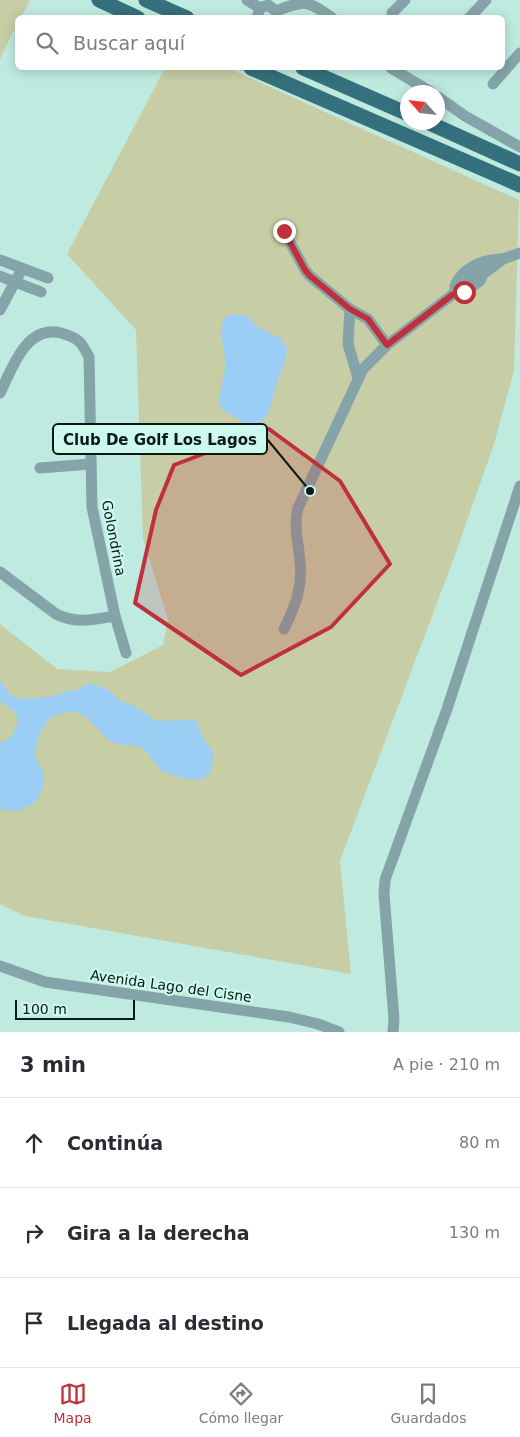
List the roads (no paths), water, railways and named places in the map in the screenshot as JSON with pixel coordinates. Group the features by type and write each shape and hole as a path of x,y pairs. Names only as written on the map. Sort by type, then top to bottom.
{"main road":[{"path":"99,0 132,15"},
{"path":"146,0 180,15"},
{"path":"256,70 520,185"},
{"path":"308,70 400,110"},
{"path":"445,130 520,164"}],"street":[{"path":"247,0 258,13 268,5 276,14 302,0 317,4 329,15"},
{"path":"392,13 405,0"},
{"path":"472,15 486,0"},
{"path":"493,84 520,53"},
{"path":"394,70 419,85"},
{"path":"445,102 465,116 520,147"},
{"path":"284,231 305,270 350,309 368,319 387,345"},
{"path":"452,295 458,277 464,271 490,260 520,253"},
{"path":"284,629 299,595 301,581 296,525 298,508 358,378 368,362 387,345 452,295 464,292 480,281 483,274 503,258"},
{"path":"0,260 48,278"},
{"path":"0,310 22,269"},
{"path":"0,276 41,292"},
{"path":"350,309 348,344 358,378"},
{"name":"Golondrina","path":"0,393 30,340 41,333 54,332 72,336 81,342 89,357 92,507 114,616 126,653"},
{"path":"40,468 91,464"},
{"path":"392,1032 394,1019 384,894 385,880 447,709 520,486"},
{"path":"0,572 63,618 82,622 114,616"},
{"name":"Avenida Lago del Cisne","path":"0,966 45,982 296,1018 339,1032"}],"water":[{"path":"231,315 249,317 256,326 282,339 287,350 268,414 260,423 253,425 246,424 222,409 220,405 219,398 226,364 221,327 225,317"},
{"path":"0,680 9,693 18,698 25,699 56,696 65,691 75,691 86,684 93,684 108,690 118,699 138,708 155,721 193,720 197,722 204,740 214,753 210,773 202,780 185,778 162,771 144,750 135,746 115,743 108,739 85,716 69,712 58,714 48,720 38,738 36,756 44,777 40,796 29,806 22,809 8,811 0,809 0,743 12,735 17,725 17,720 15,713 0,701"}],"place":[{"name":"Club De Golf Los Lagos","path":"310,491"}]}
